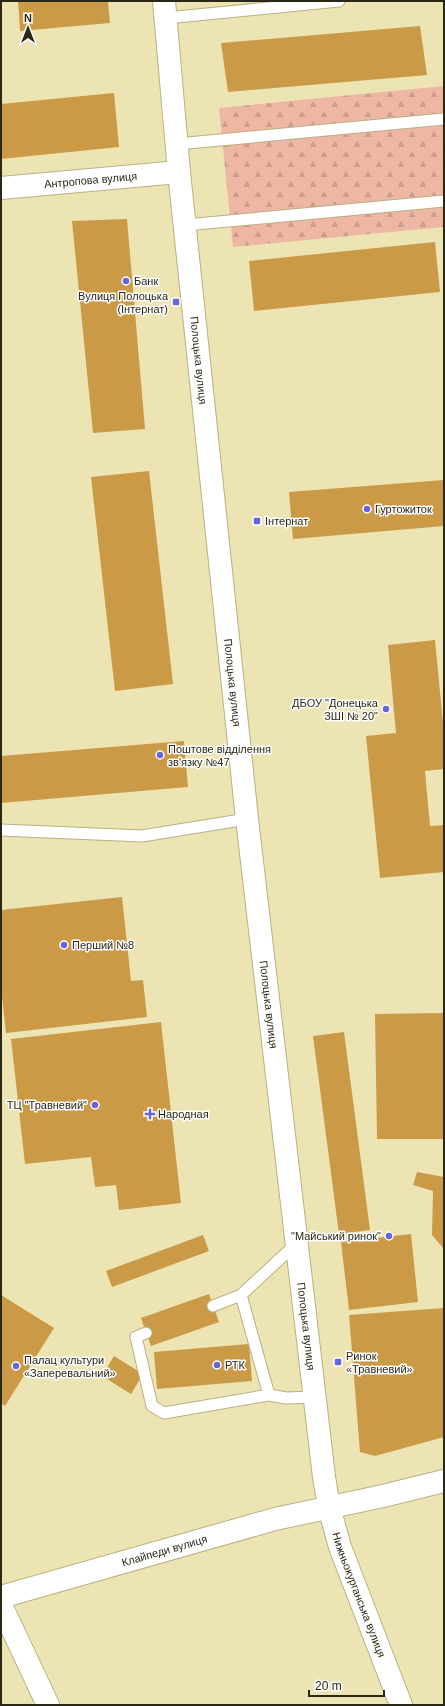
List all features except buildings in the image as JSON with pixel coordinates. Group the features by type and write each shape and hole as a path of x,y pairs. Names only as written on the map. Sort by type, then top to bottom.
{"main road":[{"name":"Полоцька вулиця","path":"165,9 179,172 247,819 329,1507"},
{"name":"Антропова вулиця","path":"1,188 179,172"},
{"name":"Клайпеди вулиця","path":"1,1597 275,1519 384,1496 444,1481"},
{"name":"Нижньокурганська вулиця","path":"329,1507 340,1548 401,1705"},
{"path":"1,1605 48,1705"}],"lane":[{"path":"165,9 339,1"},
{"path":"177,144 444,119"},
{"path":"185,225 444,201"},
{"path":"1,830 142,836 247,819"},
{"path":"213,1306 241,1295 297,1243"},
{"path":"241,1295 269,1395"},
{"path":"146,1333 136,1336 152,1406 164,1413 269,1395 286,1398 315,1397"}],"green space":[{"path":"444,86 444,227 233,247 219,108"}],"place":[{"name":"Банк","path":"126,281"},
{"name":"Вулиця Полоцька (Інтернат)","path":"176,302"},
{"name":"Гуртожиток","path":"367,509"},
{"name":"Інтернат","path":"257,521"},
{"name":"ДБОУ \"Донецька ЗШІ № 20\"","path":"386,709"},
{"name":"Поштове відділення зв'язку №47","path":"160,755"},
{"name":"Перший №8","path":"64,945"},
{"name":"ТЦ \"Травневий\"","path":"95,1105"},
{"name":"Народная","path":"150,1114"},
{"name":"\"Майський ринок\"","path":"389,1236"},
{"name":"Ринок «Травневий»","path":"338,1362"},
{"name":"РТК","path":"217,1365"},
{"name":"Палац культури «Заперевальний»","path":"16,1366"}]}
